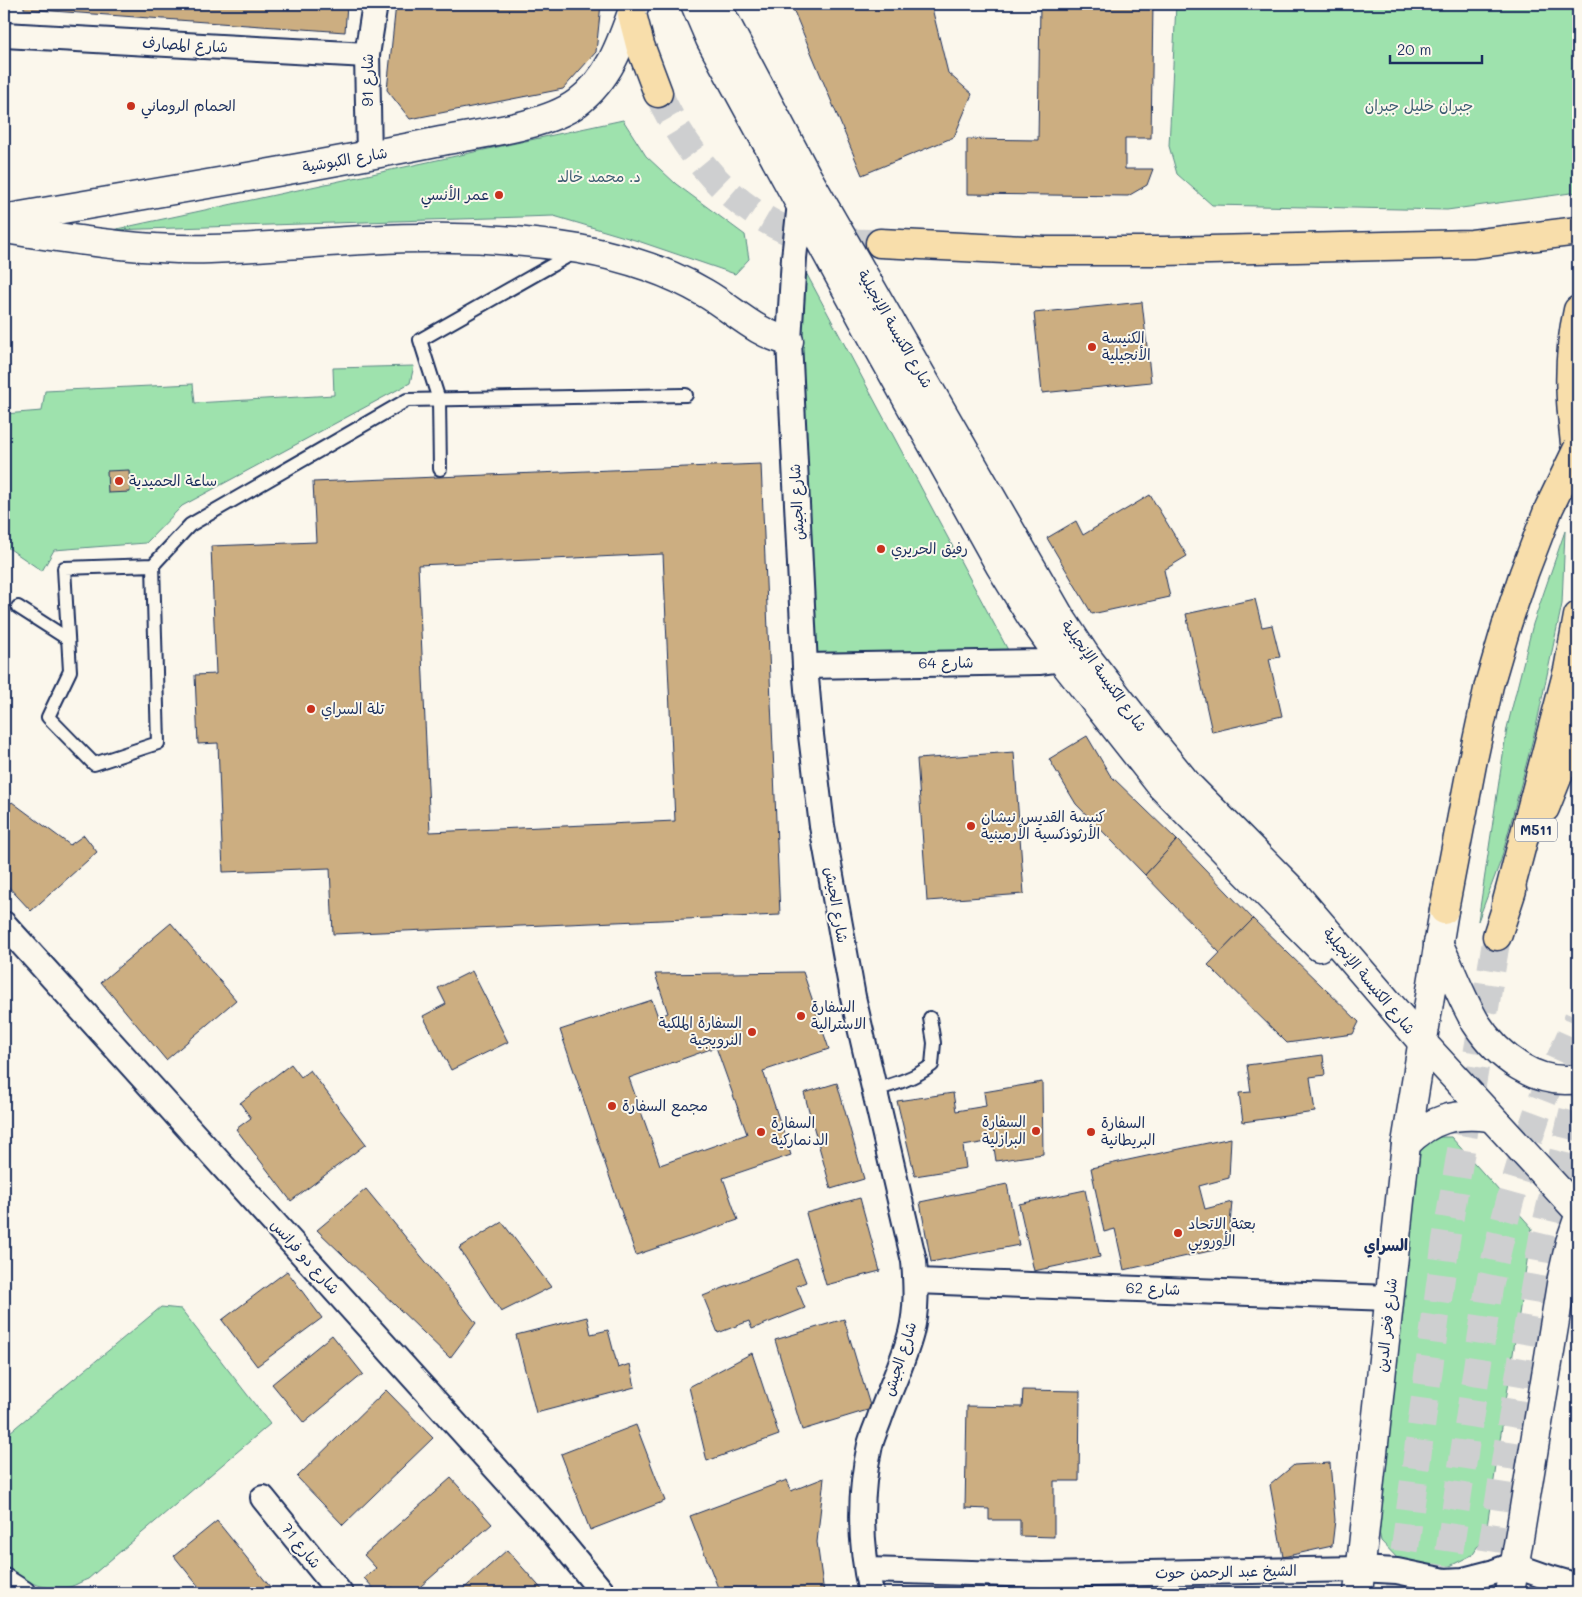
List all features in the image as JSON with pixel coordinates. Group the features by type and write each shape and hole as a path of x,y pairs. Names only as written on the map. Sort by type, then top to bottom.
{"highway":[{"path":"633,9 640,45 658,93"},
{"path":"880,243 1046,251 1173,251 1472,244 1578,231"},
{"path":"1578,310 1570,356 1570,390 1578,470"},
{"path":"1444,910 1489,685 1524,573 1549,508 1578,448"},
{"path":"1506,905 1568,670 1578,616"},
{"name":"M511","path":"1497,936 1506,905 1578,726"}],"street":[{"name":"شارع 91","path":"368,156 367,55 375,4"},
{"name":"شارع الكنيسة الإنجيلية","path":"695,4 710,39 1059,615 1073,657 1153,742 1189,786 1291,889 1421,1051 1490,1117 1578,1211"},
{"name":"شارع الكنيسة الإنجيلية","path":"716,4 808,198"},
{"name":"شارع الكبوشية","path":"4,219 368,156 524,125 551,116 576,104 594,88 608,71 616,57 633,9"},
{"name":"شارع المصارف","path":"4,35 367,55"},
{"name":"شارع الجيش","path":"808,198 794,258 789,341 805,666 822,826 853,997 914,1261 916,1281 916,1304 910,1334 870,1444 861,1511 871,1593"},
{"path":"4,229 107,243 181,248 236,248 432,238 475,238 579,249 643,264 678,278 707,294 765,333 789,341"},
{"name":"شارع 64","path":"805,666 1039,662 1073,657"},
{"name":"شارع فخر الدين","path":"1359,1581 1406,1144 1444,910"},
{"name":"شارع دو فرانس","path":"4,924 548,1526 603,1593"},
{"path":"1438,943 1475,1022 1498,1051 1528,1072 1545,1078 1558,1080 1578,1079"},
{"path":"1406,1144 1428,1126 1444,1119 1461,1115 1490,1117"},
{"path":"1510,1593 1513,1565 1562,1278 1570,1242 1578,1219"},
{"name":"شارع 62","path":"916,1281 1390,1298"},
{"name":"شارع 71","path":"263,1498 340,1593"},
{"path":"1513,1565 1578,1586"},
{"name":"الشيخ عبد الرحمن حوت","path":"867,1570 1359,1581 1397,1571 1445,1581 1463,1580 1513,1565"},
{"path":"4,1581 23,1593"}],"lane":[{"path":"440,469 439,400 420,340 579,249"},
{"path":"153,565 64,568 70,671 48,717 94,764 158,743 153,565 190,525 407,400 686,395"},
{"path":"18,607 68,639"},
{"path":"875,1090 920,1074 932,1065 934,1043 930,1018"}],"green space":[{"name":"جبران خليل جبران","path":"1176,4 1578,4 1578,192 1447,210 1212,205 1177,174 1169,146"},
{"name":"د. محمد خالد","path":"623,120 646,156 676,184 745,235 749,259 735,274 638,241 554,216 112,230"},
{"path":"796,254 1008,650 814,653"},
{"path":"414,366 410,383 182,506 146,543 54,550 42,571 4,545 4,414 42,411 45,391 193,384 195,403 334,395 333,368"},
{"path":"1565,531 1562,604 1536,727 1501,860 1478,921 1507,728 1533,624"},
{"path":"1451,1137 1532,1228 1486,1533 1472,1555 1450,1566 1423,1570 1399,1560 1381,1541 1375,1514 1417,1149 1426,1140"},
{"path":"161,1307 181,1309 270,1424 88,1579 70,1587 61,1588 43,1587 26,1581 4,1566 4,1437"}],"building":[{"path":"24,4 347,4 345,32 24,9"},
{"path":"396,4 601,4 596,52 563,89 410,119 387,90"},
{"path":"791,4 931,4 948,73 972,94 954,137 862,175"},
{"path":"1040,4 1153,4 1151,138 1125,138 1125,169 1153,169 1147,185 1128,196 967,194 967,139 1038,140"},
{"name":"الكنيسة الأنجيلية","path":"1142,302 1151,382 1042,393 1034,313"},
{"name":"تلة السراي","path":"761,464 780,915 333,934 330,868 223,872 218,743 198,744 195,675 216,674 211,546 316,542 313,482","holes":["663,554 675,821 430,832 418,565"]},
{"name":"ساعة الحميدية","path":"129,470 130,492 108,493 107,471"},
{"path":"1150,495 1187,556 1164,570 1170,597 1092,614 1047,538 1076,521 1083,535"},
{"path":"1255,599 1262,627 1272,625 1280,657 1269,659 1282,716 1212,732 1186,614"},
{"path":"1087,736 1110,775 1177,840 1145,875 1076,804 1049,759"},
{"name":"كنيسة القديس نيشان الأرثوذكسية الأرمينية","path":"1014,752 1024,894 927,901 917,759"},
{"path":"12,802 70,845 84,835 97,852 31,911 4,882 4,810"},
{"path":"1177,840 1253,919 1220,953 1145,875"},
{"path":"1253,919 1359,1022 1353,1034 1287,1043 1208,965"},
{"path":"171,923 236,1000 166,1060 101,982"},
{"path":"472,971 508,1042 451,1070 423,1016 446,1004 438,988"},
{"name":"مجمع السفارة","path":"803,972 829,1049 763,1071 791,1155 723,1178 738,1220 636,1255 560,1030 652,1000 658,1017 668,1013 655,974","holes":["716,1047 747,1134 660,1165 629,1078"]},
{"path":"1323,1055 1325,1075 1310,1077 1315,1112 1243,1122 1239,1093 1251,1092 1247,1065"},
{"path":"291,1064 301,1077 310,1070 366,1144 291,1201 236,1129 251,1118 240,1103"},
{"path":"1042,1082 1043,1154 996,1161 993,1141 963,1146 966,1168 915,1176 897,1101 953,1093 956,1111 986,1106 984,1092"},
{"path":"837,1083 864,1179 831,1189 804,1093"},
{"path":"1231,1138 1229,1178 1199,1186 1205,1209 1232,1202 1228,1247 1124,1270 1115,1229 1104,1232 1091,1168"},
{"path":"1007,1184 1019,1245 931,1262 920,1202"},
{"path":"366,1189 476,1323 450,1358 317,1230"},
{"path":"1085,1190 1100,1257 1034,1271 1019,1204"},
{"path":"860,1198 880,1271 826,1285 806,1213"},
{"path":"502,1222 551,1287 501,1312 459,1248"},
{"path":"797,1259 806,1282 796,1286 805,1308 752,1329 749,1321 718,1333 703,1296"},
{"path":"287,1271 322,1318 257,1366 222,1320"},
{"path":"587,1317 591,1334 608,1330 618,1368 630,1364 635,1387 536,1413 516,1335"},
{"path":"844,1319 871,1409 802,1430 775,1340"},
{"path":"332,1335 363,1374 304,1423 272,1384"},
{"path":"752,1353 779,1435 707,1461 689,1387"},
{"path":"386,1390 433,1438 343,1525 297,1477"},
{"path":"1023,1390 1080,1391 1079,1481 1054,1481 1054,1537 1020,1536 1020,1520 989,1520 989,1509 965,1508 967,1406 1022,1407"},
{"path":"636,1425 665,1501 590,1530 561,1454"},
{"path":"1330,1463 1335,1520 1332,1546 1283,1557 1270,1485 1294,1465"},
{"path":"451,1478 492,1524 413,1593 398,1593 393,1587 386,1593 378,1593 364,1578 376,1568 364,1555"},
{"path":"824,1478 817,1542 824,1593 720,1593 690,1516 787,1480 791,1491"},
{"path":"217,1521 275,1593 204,1593 174,1556"},
{"path":"507,1550 545,1593 459,1593"}],"tunnel":[{"path":"658,93 681,135 710,173 726,190 764,219 808,238 880,243"},
{"path":"1399,1593 1446,1240 1497,936"},
{"path":"1443,1593 1489,1288 1499,1245 1515,1182 1535,1120 1578,1018"},
{"path":"1485,1593 1543,1237 1578,1092"}],"place":[{"name":"الحمام الروماني","path":"131,106"},
{"name":"عمر الأنسي","path":"499,195"},
{"name":"الكنيسة الأنجيلية","path":"1092,347"},
{"name":"ساعة الحميدية","path":"119,481"},
{"name":"رفيق الحريري","path":"881,549"},
{"name":"تلة السراي","path":"311,709"},
{"name":"كنيسة القديس نيشان الأرثوذكسية الأرمينية","path":"971,826"},
{"name":"السفارة الاسترالية","path":"801,1016"},
{"name":"السفارة الملكية النرويجية","path":"752,1032"},
{"name":"مجمع السفارة","path":"612,1106"},
{"name":"السفارة البرازلية","path":"1036,1131"},
{"name":"السفارة الدنماركية","path":"761,1132"},
{"name":"السفارة البريطانية","path":"1091,1132"},
{"name":"بعثة الاتحاد الأوروبي","path":"1178,1233"}],"district":[{"name":"السراي","path":"1386,1245"}]}
